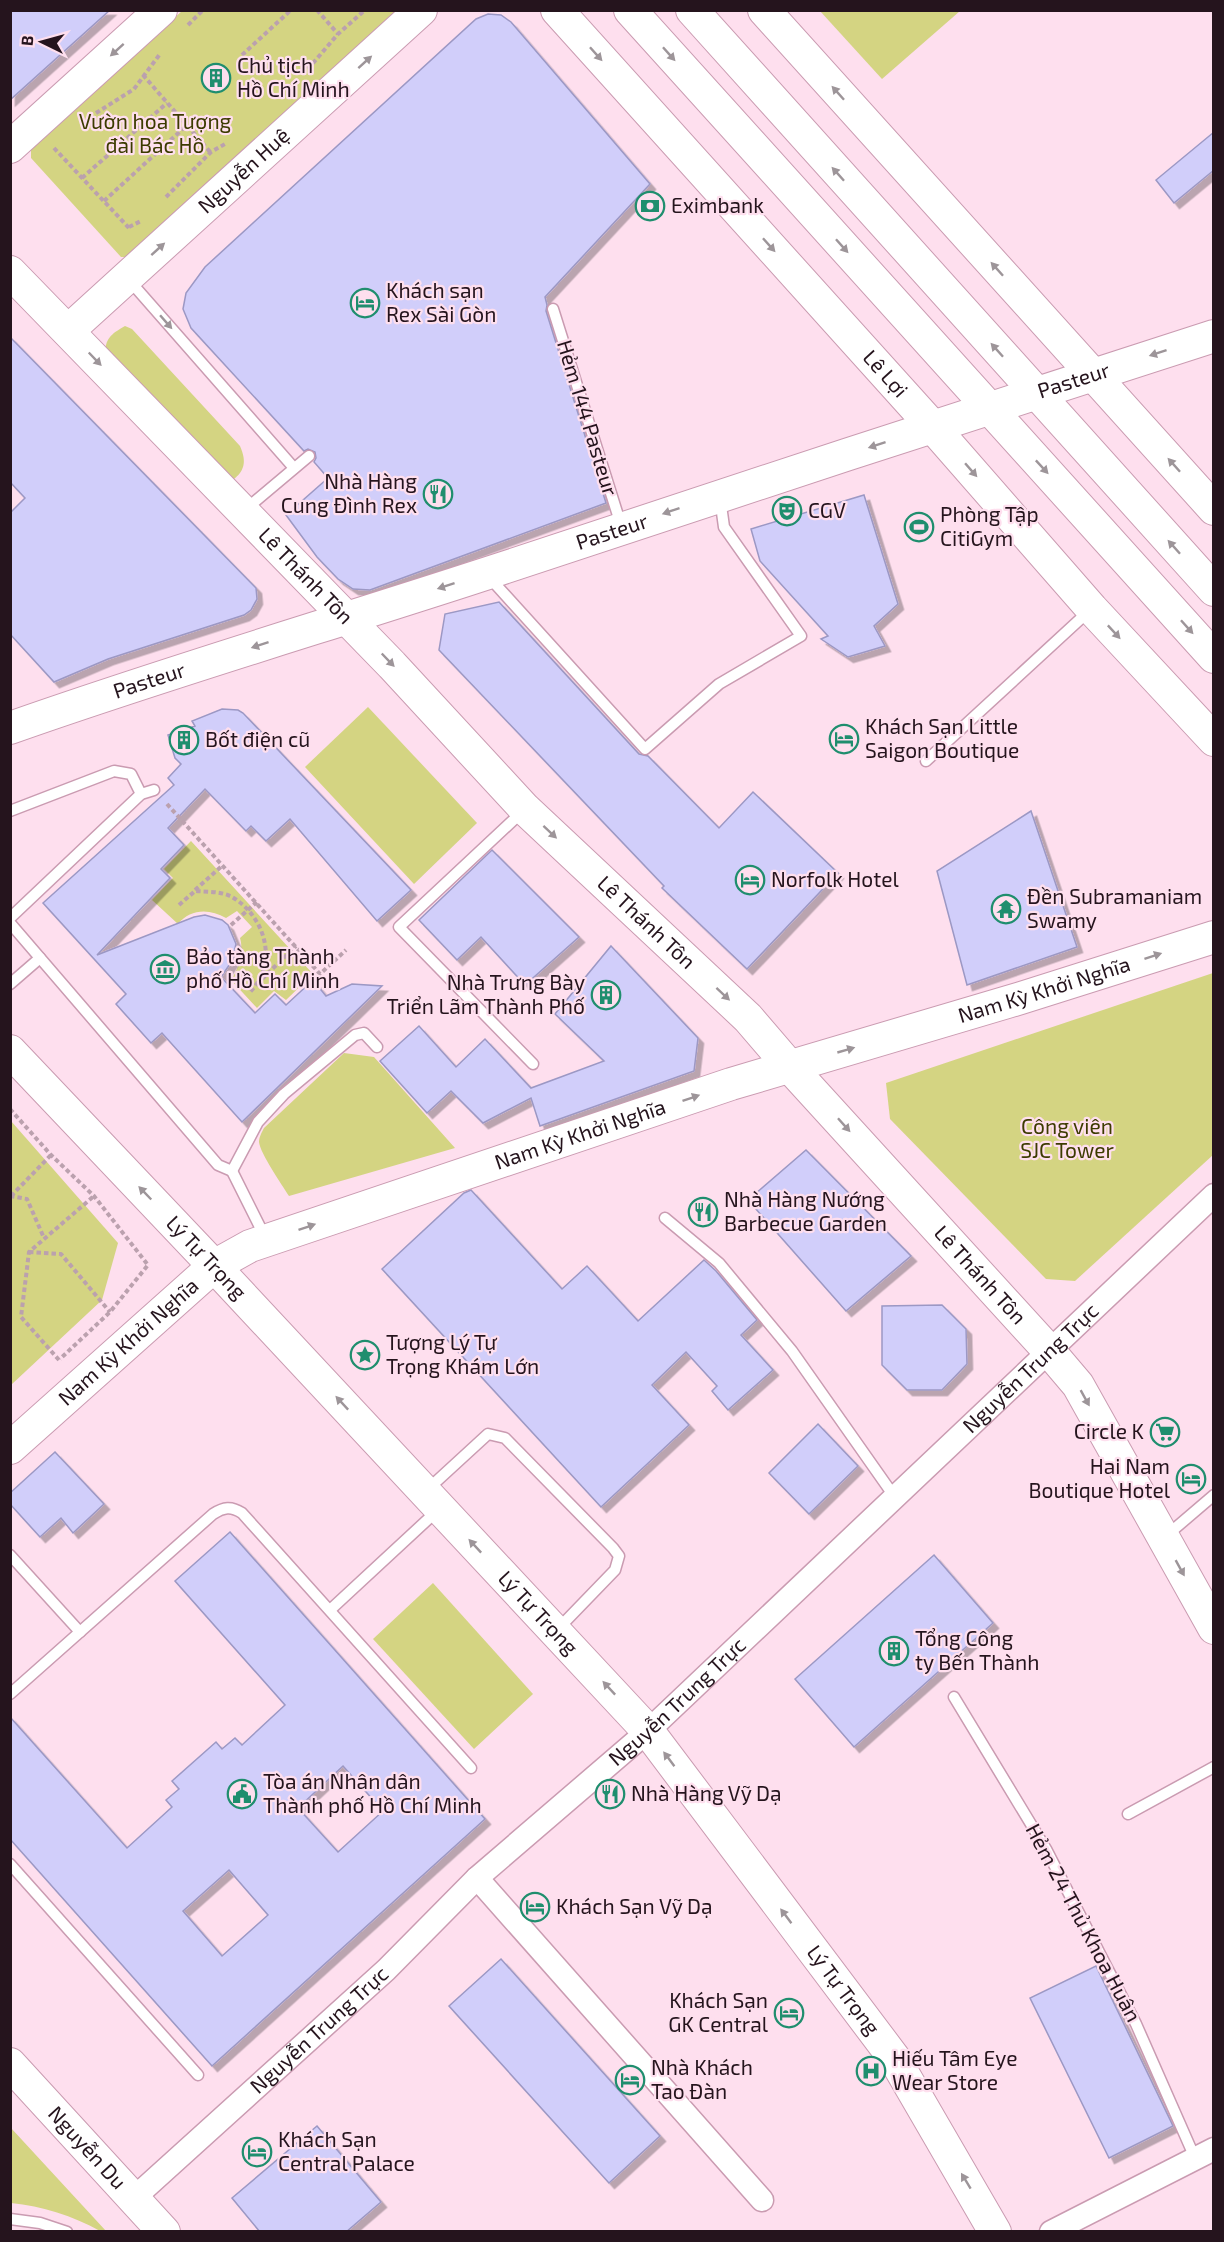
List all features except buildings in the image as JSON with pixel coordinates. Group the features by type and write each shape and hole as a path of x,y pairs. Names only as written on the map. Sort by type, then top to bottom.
{"street":[{"path":"10,147 161,10"},
{"name":"Nguyễn Huệ","path":"68,331 421,10"},
{"name":"Lê Lợi","path":"557,10 932,426 1092,609 1214,740"},
{"path":"630,10 1214,657"},
{"path":"692,10 1214,590"},
{"path":"764,10 1214,509"},
{"name":"Lê Thánh Tôn","path":"10,272 347,618 525,809 748,1018 1050,1352 1078,1385 1213,1624"},
{"name":"Pasteur","path":"10,728 719,495 1214,336"},
{"name":"Nam Kỳ Khởi Nghĩa","path":"10,1448 214,1266 250,1246 790,1067 1214,937"},
{"name":"Lý Tự Trọng","path":"10,1051 648,1731 894,2058 995,2232"},
{"name":"Nguyễn Trung Trực","path":"134,2199 386,1970 477,1878 648,1731 1214,1195"},
{"path":"477,1878 762,2200"},
{"name":"Nguyễn Du","path":"10,2064 164,2232"},
{"path":"1051,2232 1204,2154"}],"lane":[{"path":"127,278 294,468"},
{"name":"Hẻm 144 Pasteur","path":"553,309 622,528"},
{"path":"243,512 309,456"},
{"path":"486,573 645,749 719,684 801,636 724,527 719,495"},
{"path":"927,761 1092,609"},
{"path":"10,811 114,771 131,774 141,794"},
{"path":"10,918 141,794 154,790"},
{"path":"525,809 399,927 532,1064"},
{"path":"10,923 218,1165 232,1171 267,1240"},
{"path":"10,984 40,958"},
{"path":"232,1171 258,1122 284,1095 355,1035 364,1033 377,1047"},
{"path":"665,1218 719,1263 792,1351 894,1496"},
{"path":"330,1610 433,1500 488,1434 505,1438 619,1556 615,1570 556,1631"},
{"path":"1163,1539 1214,1495"},
{"path":"10,1694 213,1514 223,1508 233,1508 242,1513 471,1768"},
{"path":"10,1555 80,1632"},
{"name":"Hẻm 24 Thủ Khoa Huân","path":"954,1697 1046,1849 1204,2154"},
{"path":"1128,1814 1214,1767"},
{"path":"10,1864 198,2075"},
{"path":"10,2219 40,2223 67,2232"}],"path":[{"path":"242,55 291,10"},
{"path":"317,10 338,34"},
{"path":"136,67 219,160"},
{"path":"82,178 168,103"},
{"path":"104,201 187,125"},
{"path":"49,142 136,236"},
{"path":"154,790 320,974 346,950"},
{"path":"179,905 223,865"},
{"path":"195,891 224,894 234,898 259,924 264,934 266,962 259,981"},
{"path":"231,925 257,902"},
{"path":"249,993 296,946"},
{"path":"10,1109 51,1155 94,1196 148,1265 110,1312 52,1367"},
{"path":"11,1196 51,1155"},
{"path":"11,1196 27,1199 44,1238"},
{"path":"59,1360 21,1317 28,1252 94,1196"},
{"path":"28,1252 61,1254 110,1312"}],"green space":[{"name":"Vườn hoa Tượng đài Bác Hồ","path":"182,11 401,11 129,257 121,257 31,158 31,147"},
{"path":"820,11 960,11 882,79"},
{"path":"125,326 132,329 240,446 244,457 242,470 230,482 105,352 111,336"},
{"path":"368,707 477,823 414,884 305,767"},
{"path":"191,841 313,974 286,1000 274,991 257,1008 231,980 240,960 240,938 252,927 237,911 226,918 207,912 194,913 178,924 152,900 173,878 164,869"},
{"name":"Công viên SJC Tower","path":"1213,973 1213,1155 1075,1281 1046,1279 890,1119 886,1083"},
{"path":"344,1053 374,1057 455,1148 289,1196 263,1154 259,1142 260,1136 264,1128"},
{"path":"11,1121 118,1243 102,1300 11,1385"},
{"path":"433,1583 533,1694 474,1749 373,1639"},
{"path":"11,2128 106,2231 100,2231 57,2212 11,2203"}],"place":[{"name":"Chủ tịch Hồ Chí Minh","path":"216,78"},
{"name":"Eximbank","path":"650,206"},
{"name":"Khách sạn Rex Sài Gòn","path":"365,303"},
{"name":"Nhà Hàng Cung Đình Rex","path":"438,494"},
{"name":"CGV","path":"787,511"},
{"name":"Phòng Tập CitiGym","path":"919,527"},
{"name":"Khách Sạn Little Saigon Boutique","path":"844,739"},
{"name":"Bốt điện cũ","path":"184,740"},
{"name":"Norfolk Hotel","path":"750,880"},
{"name":"Đền Subramaniam Swamy","path":"1006,909"},
{"name":"Bảo tàng Thành phố Hồ Chí Minh","path":"165,969"},
{"name":"Nhà Trưng Bày Triển Lãm Thành Phố","path":"606,995"},
{"name":"Nhà Hàng Nướng Barbecue Garden","path":"703,1212"},
{"name":"Tượng Lý Tự Trọng Khám Lớn","path":"365,1355"},
{"name":"Circle K","path":"1165,1432"},
{"name":"Hai Nam Boutique Hotel","path":"1191,1479"},
{"name":"Tổng Công ty Bến Thành","path":"894,1651"},
{"name":"Tòa án Nhân dân Thành phố Hồ Chí Minh","path":"242,1794"},
{"name":"Nhà Hàng Vỹ Dạ","path":"610,1794"},
{"name":"Khách Sạn Vỹ Dạ","path":"535,1907"},
{"name":"Khách Sạn GK Central","path":"789,2013"},
{"name":"Hiếu Tâm Eye Wear Store","path":"871,2071"},
{"name":"Nhà Khách Tao Đàn","path":"630,2080"},
{"name":"Khách Sạn Central Palace","path":"257,2152"}]}
